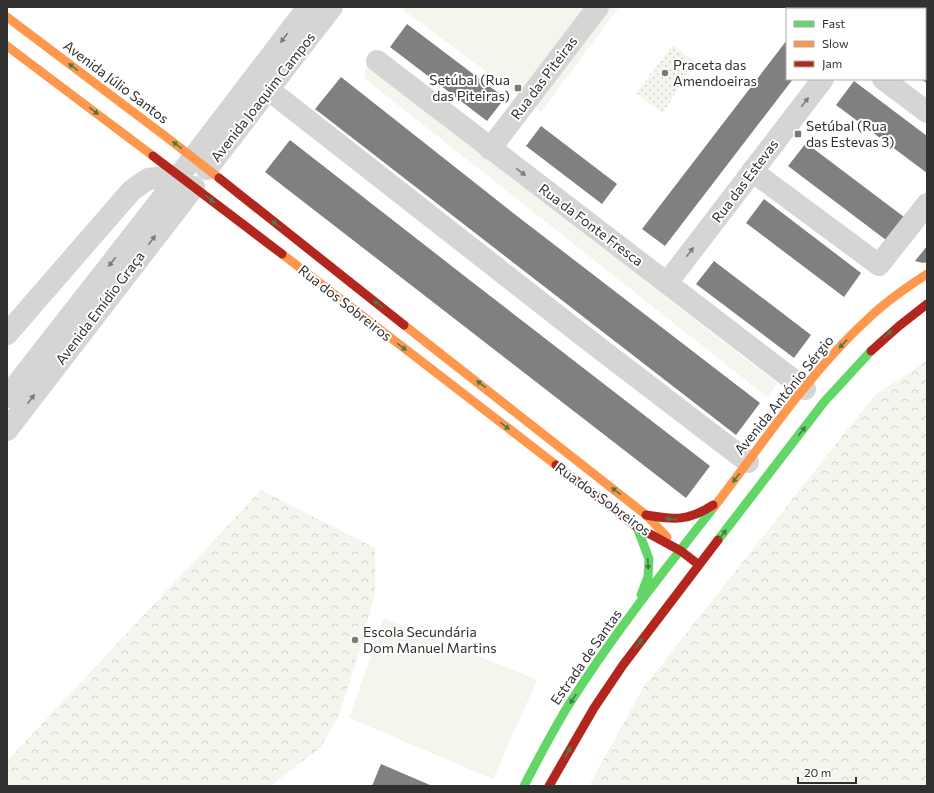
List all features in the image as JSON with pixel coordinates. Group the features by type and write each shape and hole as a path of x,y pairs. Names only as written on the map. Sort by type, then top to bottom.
{"street":[{"name":"Avenida Joaquim Campos","path":"196,174 308,7"},
{"name":"Avenida Joaquim Campos","path":"196,174 268,90 332,7"},
{"name":"Rua das Piteiras","path":"490,149 598,7"},
{"name":"Avenida Júlio Santos","path":"7,17 196,174"},
{"path":"7,46 196,174"},
{"name":"Rua da Fonte Fresca","path":"377,61 805,389"},
{"name":"Rua das Estevas","path":"667,283 822,80"},
{"path":"884,80 927,112"},
{"path":"268,90 748,462"},
{"path":"752,171 879,265 927,204"},
{"path":"7,334 132,190 148,179 196,174"},
{"name":"Avenida Emídio Graça","path":"7,397 196,174"},
{"name":"Avenida Emídio Graça","path":"7,430 196,174"},
{"name":"Rua dos Sobreiros","path":"196,174 646,515 680,551"},
{"name":"Rua dos Sobreiros","path":"196,174 637,527 680,551"},
{"name":"Avenida António Sérgio","path":"680,551 824,364 865,321 906,288 927,274"},
{"path":"550,786 594,708 645,636 848,374 873,347 927,304"},
{"path":"646,515 676,520 689,518 703,512 719,501"},
{"path":"636,609 648,577 649,559 637,527"},
{"path":"680,551 699,565"},
{"name":"Estrada de Santas","path":"524,786 562,715 594,666 680,551"}],"green space":[{"path":"399,7 619,7 541,112"},
{"path":"673,45 695,62 663,113 636,93"},
{"path":"366,66 777,383 767,397 364,78"},
{"path":"927,361 927,786 589,786 643,688 874,396"},
{"path":"261,490 375,548 375,593 361,646 338,718 321,747 270,786 7,786 7,761"},
{"path":"384,618 537,680 493,779 349,718"}],"building":[{"path":"826,7 828,8 812,8"},
{"path":"407,24 505,98 487,121 390,47"},
{"path":"786,41 786,80 792,80 665,246 642,229"},
{"path":"926,46 927,47 927,83 922,80 926,80"},
{"path":"341,77 517,216 760,403 736,435 315,109"},
{"path":"854,81 927,136 927,173 836,105"},
{"path":"541,126 617,184 602,204 526,146"},
{"path":"290,140 710,466 686,498 265,172"},
{"path":"806,143 904,217 886,240 788,166"},
{"path":"764,199 861,273 844,297 746,223"},
{"path":"927,246 927,262 923,263 915,261"},
{"path":"714,261 811,335 794,358 696,284"},
{"path":"381,764 430,785 372,786"}],"traffic: fast":[{"path":"718,540 824,402 871,351"},
{"path":"524,786 556,726 602,655 638,605 714,507"},
{"path":"637,527 649,559 648,577 641,595"}],"traffic: slow":[{"path":"7,17 219,178"},
{"path":"7,46 153,156"},
{"path":"282,254 556,465"},
{"path":"714,507 788,408 849,337 877,310 927,274"},
{"path":"404,325 646,515 667,537"}],"traffic: jam":[{"path":"153,156 282,254"},
{"path":"219,178 404,325"},
{"path":"871,351 927,304"},
{"path":"556,465 637,527 681,551 699,565"},
{"path":"646,515 665,518 689,517 713,505"},
{"path":"549,786 594,708 623,665 718,540"}],"place":[{"name":"Praceta das Amendoeiras","path":"665,73"},
{"name":"Setúbal (Rua das Piteiras)","path":"518,88"},
{"name":"Setúbal (Rua das Estevas 3)","path":"798,134"},
{"name":"Escola Secundária Dom Manuel Martins","path":"355,640"}]}
